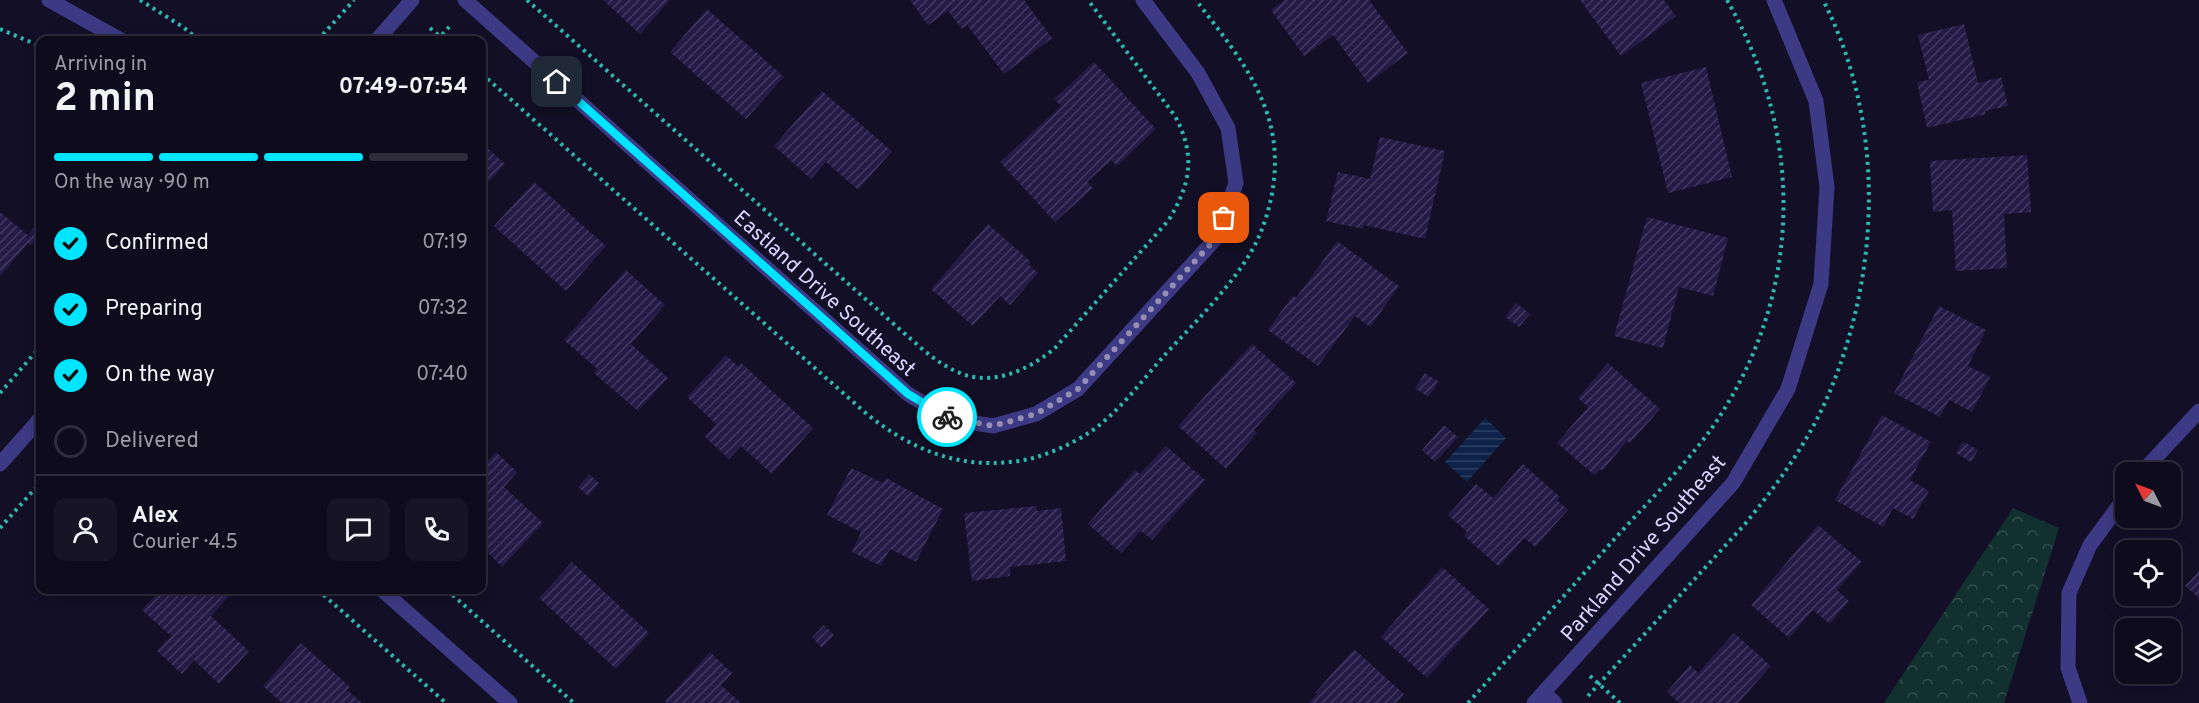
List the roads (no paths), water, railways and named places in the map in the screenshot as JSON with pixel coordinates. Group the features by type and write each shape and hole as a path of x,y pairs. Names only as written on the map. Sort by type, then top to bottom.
{"street":[{"path":"49,0 115,36"},
{"path":"380,36 412,0"},
{"name":"Eastland Drive Southeast","path":"465,0 908,394 950,419 993,426 1036,414 1078,389 1218,236 1236,183 1228,128 1198,73 1143,0"},
{"name":"Parkland Drive Southeast","path":"1544,700 1733,483 1788,389 1821,284 1827,187 1816,101 1774,0"},
{"path":"2151,462 2199,411"},
{"path":"0,464 36,423"},
{"path":"2080,703 2068,668 2069,593 2090,545 2115,511"},
{"path":"387,594 510,703"}],"water":[{"path":"1485,418 1506,438 1467,482 1445,462"}]}
